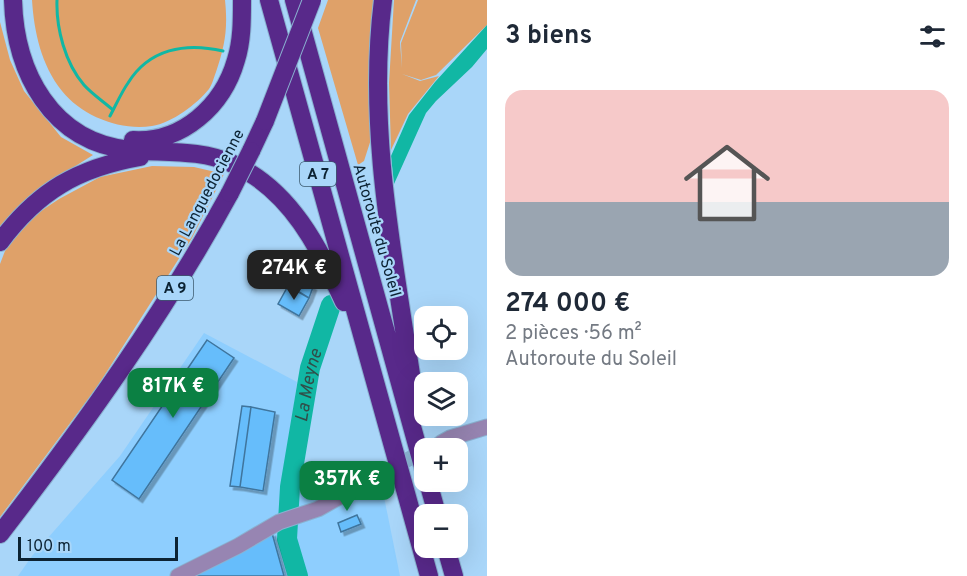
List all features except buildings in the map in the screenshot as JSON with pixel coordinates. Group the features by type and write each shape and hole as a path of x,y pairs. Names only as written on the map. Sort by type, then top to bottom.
{"highway":[{"path":"13,0 16,33 24,64 43,100 59,119 83,136 108,146 206,156 234,164 252,174 280,196 311,236 366,348"},
{"path":"20,0 28,51 36,72 52,99 73,119 91,130 109,137 141,141 166,136 187,127 214,103 226,84 235,62 242,33 242,0"},
{"name":"A 7","path":"269,0 429,576"},
{"name":"Autoroute du Soleil","path":"294,0 415,438"},
{"name":"La Languedocienne","path":"0,534 135,350 183,275 251,151 312,0"},
{"path":"383,0 379,96 381,150 387,212 421,438"},
{"path":"0,242 22,214 68,179 103,165 168,152"},
{"path":"449,558 454,576"}],"street":[{"path":"450,438 487,427"},
{"path":"178,576 238,546 279,522 332,502 380,474"}],"shaded area":[{"path":"32,0 225,0 224,45 211,85 191,107 160,124 140,127 102,120 70,100 55,81 40,47"},
{"path":"328,0 374,0 370,41 373,133 364,161 358,165 318,28"},
{"path":"394,0 416,0 400,42 402,68 401,43 418,0 487,0 487,25 436,75 421,80 402,74 420,81 439,76 408,114 391,150 389,83"},
{"path":"0,22 10,60 24,91 61,137 93,155 39,189 0,230"},
{"path":"487,25 487,49 426,113 394,184 391,156 409,115 435,82"},
{"path":"152,166 194,167 224,174 192,238 97,387 0,517 0,264 5,251 29,219 59,199 100,177"},
{"path":"204,333 297,382 285,475 365,477 382,487 400,576 18,576 32,556 120,456"}],"waterway":[{"path":"57,0 58,22 63,45 77,76 94,95 113,110"},
{"path":"110,116 123,91 146,62 169,51 182,48 209,48 223,51"},
{"name":"La Meyne","path":"298,576 287,539 290,487 310,368 331,305"}],"tunnel":[{"path":"380,474 414,456"}]}
